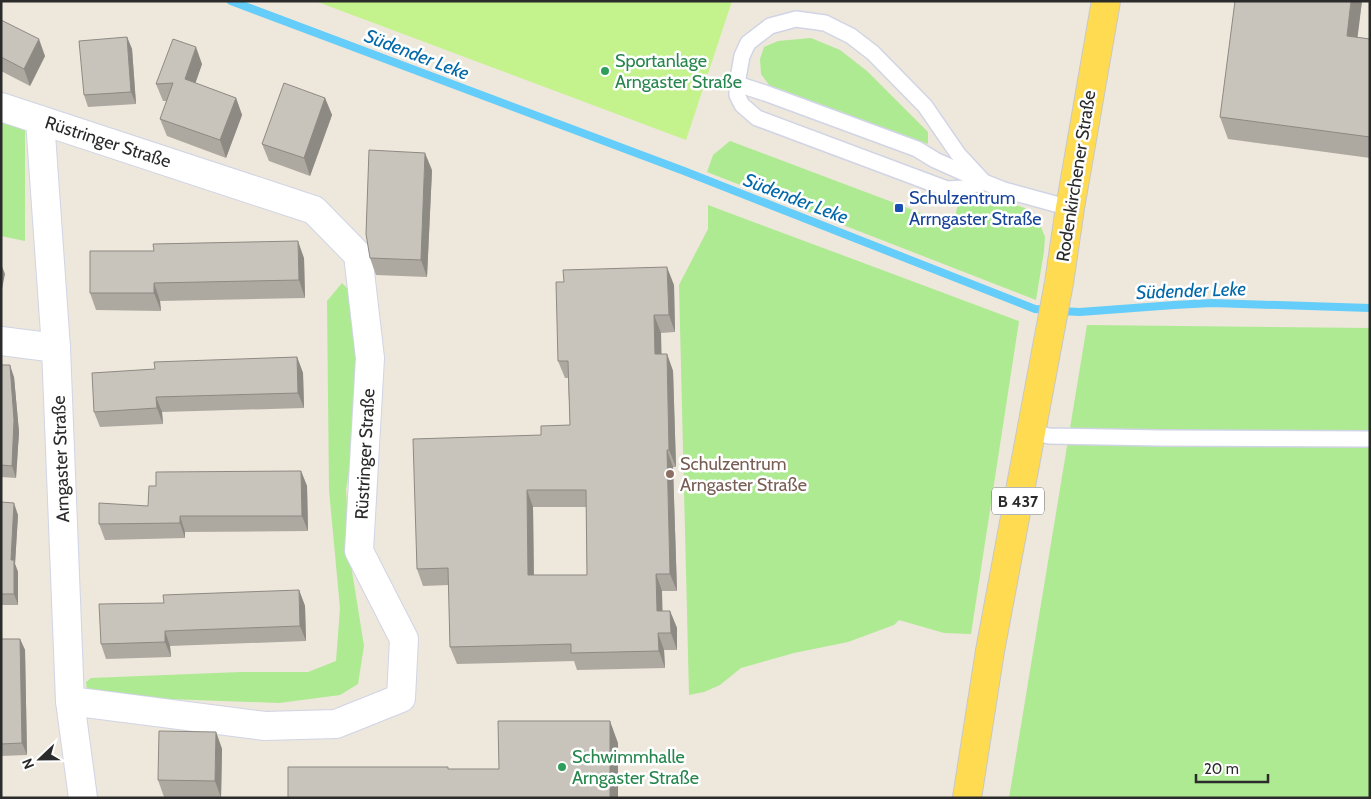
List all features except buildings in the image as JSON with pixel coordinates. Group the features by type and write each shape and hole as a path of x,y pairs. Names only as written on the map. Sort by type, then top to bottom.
{"main road":[{"name":"Rodenkirchener Straße","path":"1030,432 1059,283 1106,1"},
{"name":"B 437","path":"967,798 990,651 1030,432"}],"street":[{"name":"Rüstringer Straße","path":"1,107 314,210 358,255 370,358 359,551 404,639 401,698 336,724 266,726 70,701"},
{"name":"Arngaster Straße","path":"40,120 56,348 70,701 83,798"},
{"path":"1,341 56,348"}],"lane":[{"path":"796,18 825,23 851,36 873,53 925,106 958,154 984,182 964,188 947,189 757,118 742,105 737,95 742,56 748,42 770,26 796,18"},
{"path":"737,84 765,92 916,149 935,160 1004,190 1070,208"},
{"path":"1030,432 1049,436 1370,439"}],"green space":[{"name":"Sportanlage Arngaster Straße","path":"315,1 732,1 686,140"},
{"path":"811,38 840,50 867,71 928,132 928,144 769,85 761,74 760,59 764,47 778,41"},
{"path":"1,122 25,130 25,241 1,236"},
{"path":"730,141 953,225 958,204 990,201 1006,202 1025,208 1039,222 1045,237 1036,300 707,172 713,155"},
{"path":"708,205 1019,321 971,634 944,633 899,620 894,625 848,642 794,653 741,668 720,685 704,692 689,695 679,285 708,229"},
{"path":"342,283 356,297 358,414 346,490 351,565 364,646 358,684 340,695 279,703 114,697 87,690 86,682 91,678 241,672 308,672 336,661 340,608 329,490 327,301"},
{"path":"1087,325 1370,328 1370,798 1009,798"}],"waterway":[{"name":"Südender Leke","path":"231,1 684,171 1035,309 1048,310"},
{"name":"Südender Leke","path":"1060,311 1080,312 1212,303 1370,308"}],"place":[{"name":"Sportanlage Arngaster Straße","path":"605,71"},
{"name":"Schulzentrum Arrngaster Straße","path":"899,208"},
{"name":"Schulzentrum Arngaster Straße","path":"670,474"},
{"name":"Schwimmhalle Arngaster Straße","path":"562,767"}]}
